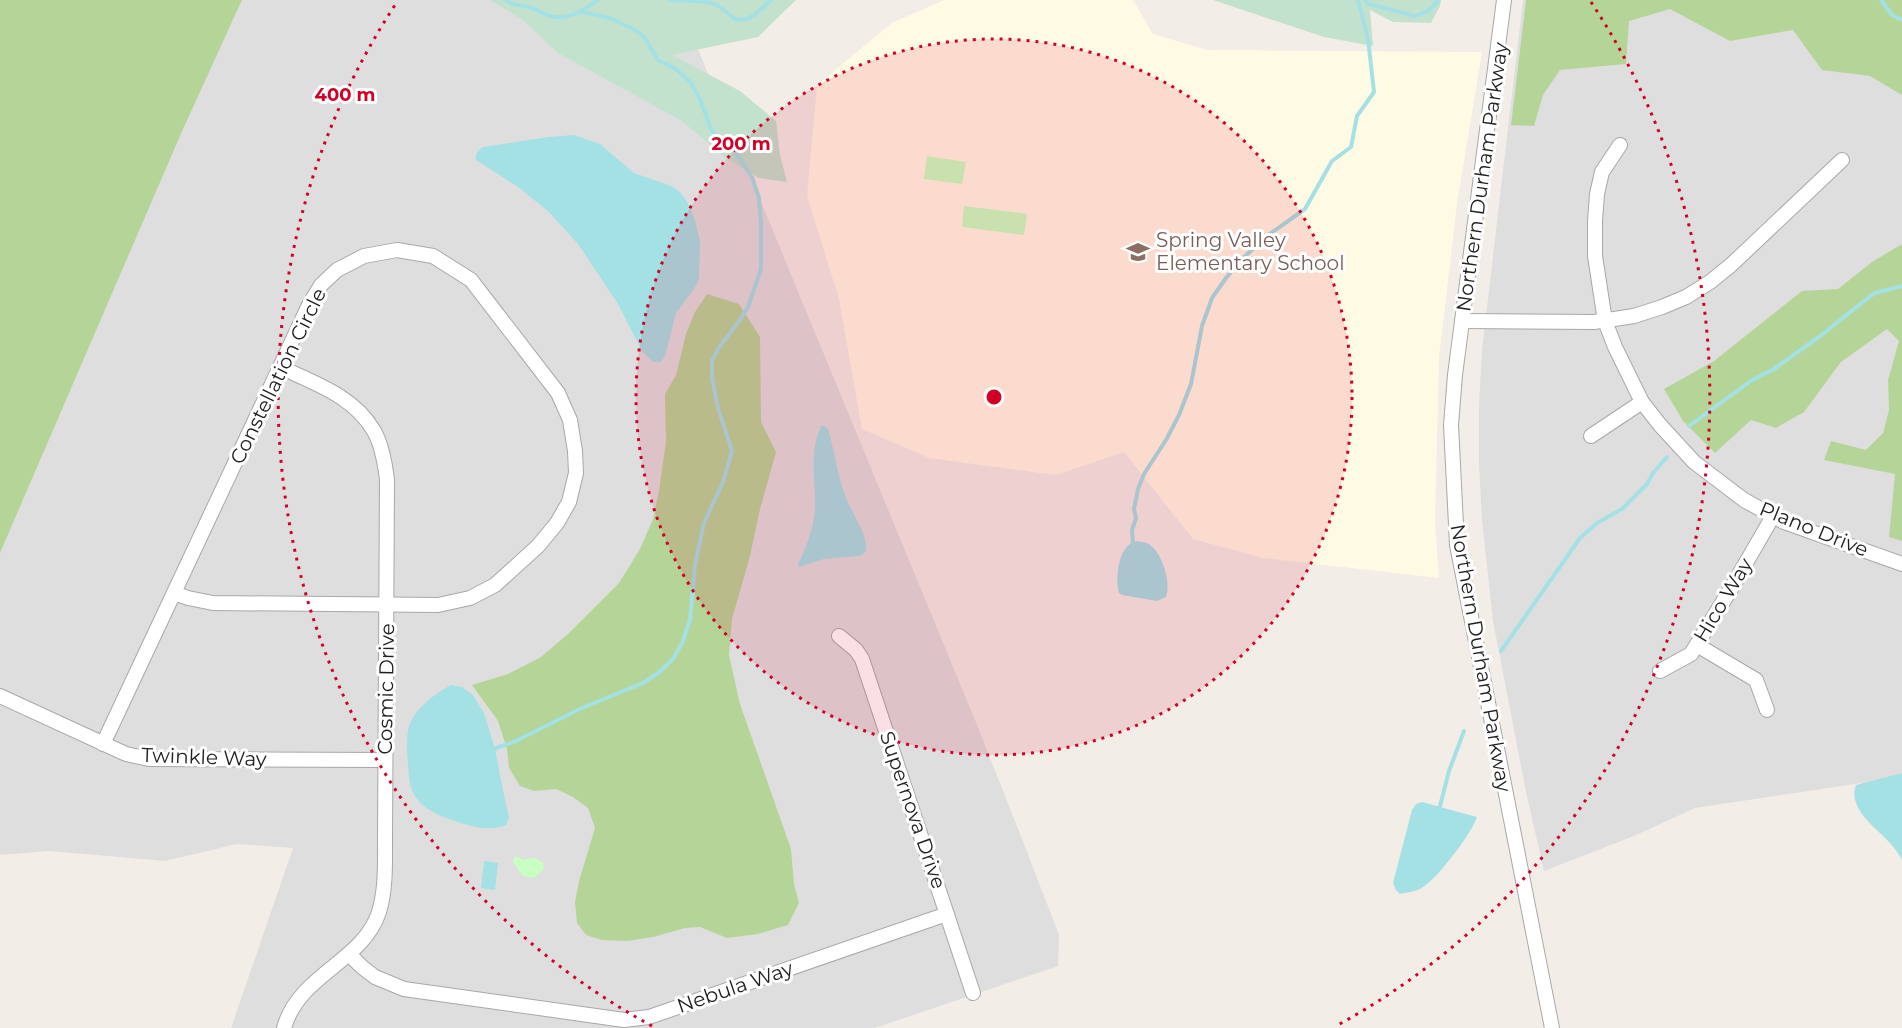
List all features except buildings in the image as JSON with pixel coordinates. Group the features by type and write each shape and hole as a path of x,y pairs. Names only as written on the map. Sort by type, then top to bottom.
{"street":[{"name":"Northern Durham Parkway","path":"1504,0 1462,321 1451,425 1457,545 1551,1028"},
{"name":"Plano Drive","path":"1620,145 1602,172 1597,194 1595,256 1605,321 1642,402 1694,462 1744,500 1784,522 1902,564"},
{"path":"1462,321 1605,321 1634,316 1686,297 1710,282 1740,257 1842,160"},
{"name":"Constellation Circle","path":"103,744 309,305 321,285 337,270 364,256 397,250 434,256 471,280 558,393 570,420 575,451 576,472 569,502 557,523 538,546 495,585 470,598 438,605 213,603 174,593"},
{"name":"Cosmic Drive","path":"280,367 340,396 362,415 375,432 384,456 387,480 385,839 382,892 378,913 368,932 350,954 308,987 290,1013 285,1028"},
{"path":"1591,436 1642,402"},
{"name":"Hico Way","path":"1660,671 1691,654 1773,516"},
{"name":"Supernova Drive","path":"839,636 856,650 862,659 973,993"},
{"path":"1697,645 1755,680 1767,710"},
{"name":"Twinkle Way","path":"0,696 126,754 150,759 385,760"},
{"name":"Nebula Way","path":"350,954 375,977 404,988 572,1021 624,1020 649,1017 947,914"}],"shaded area":[{"path":"0,0 771,0 690,30 1024,844 1059,935 1058,966 875,1028 231,1028 293,848 237,844 165,861 49,851 0,855"},
{"name":"Spring Valley Elementary School","path":"944,0 1133,0 1153,34 1207,50 1482,52 1457,204 1439,358 1435,522 1439,578 1263,558 1193,539 1124,452 1056,475 929,458 862,429 839,299 807,196 817,85 892,23"},
{"path":"1523,0 1902,0 1902,777 1695,808 1634,836 1544,871 1526,792 1493,621 1482,520 1479,463 1482,350"}],"green space":[{"path":"0,0 242,0 183,129 0,553"},
{"path":"490,0 796,0 758,37 672,55 740,91 776,121 780,155 787,182 759,178 727,159 682,121 558,53 524,21"},
{"path":"1213,0 1441,0 1431,23 1393,22 1370,10 1373,46 1324,37"},
{"path":"1526,0 1902,0 1902,95 1870,76 1822,70 1793,30 1730,41 1670,9 1629,21 1626,64 1560,70 1543,95 1534,126 1511,125"},
{"path":"927,156 966,162 962,184 924,179"},
{"path":"964,206 1027,214 1024,235 962,227"},
{"path":"1902,244 1902,541 1889,537 1895,474 1824,460 1831,441 1866,450 1883,433 1889,410 1888,380 1899,341 1887,329 1841,362 1804,412 1776,428 1751,420 1715,453 1683,421 1664,389 1714,361 1802,291 1838,289 1872,262"},
{"path":"707,294 739,304 760,337 761,422 776,452 732,619 729,655 740,704 791,849 794,884 799,903 788,925 758,934 727,938 700,927 685,928 627,941 602,940 586,935 577,923 575,902 595,828 588,808 573,797 556,789 534,791 520,786 509,768 507,749 498,721 472,685 508,674 541,657 569,633 619,583 640,549 653,519 659,491 666,442 665,394 676,375 686,334 695,312"},
{"path":"516,856 524,860 532,858 538,860 543,863 544,869 534,878 523,876 513,862"}],"water":[{"path":"574,135 600,144 634,173 671,186 680,192 688,203 695,220 700,242 699,279 676,313 665,356 661,362 653,362 642,351 618,304 578,244 548,211 518,187 476,160 477,152 483,147"},
{"path":"822,425 828,429 843,489 863,533 866,549 860,556 824,559 799,567 798,564 807,544 814,517 814,456"},
{"path":"1137,541 1152,546 1164,567 1168,584 1166,597 1157,601 1119,593 1117,579 1119,562 1126,548"},
{"path":"451,685 462,687 473,695 484,713 495,749 509,818 506,825 484,828 449,819 426,808 412,791 407,747 410,724 424,704"},
{"path":"1902,773 1902,859 1859,810 1854,794 1856,785"},
{"path":"1422,802 1477,817 1461,844 1437,875 1420,889 1400,894 1393,883 1412,810 1416,804"},
{"path":"484,861 498,863 495,890 481,888"}],"waterway":[{"path":"505,0 557,17 576,14 598,0"},
{"path":"670,0 712,3 737,20 753,16 771,0"},
{"path":"1133,544 1132,530 1136,518 1134,509 1138,489 1144,474 1179,415 1191,384 1202,326 1212,298 1244,257 1267,236 1305,209 1332,161 1351,147 1357,116 1374,92 1368,39 1358,0"},
{"path":"1365,0 1369,4 1415,16 1428,11 1439,0"},
{"path":"1881,0 1892,15 1902,20"},
{"path":"491,750 516,741 582,708 643,683 673,659 683,641 690,620 695,565 704,523 723,482 732,451 718,408 712,378 712,360 748,307 761,269 759,198 752,177 735,152 719,140 711,129 700,99 691,83 676,69 658,60 645,38 637,31 610,18 582,12"},
{"path":"1689,426 1752,380 1774,369 1819,337 1875,293 1902,286"},
{"path":"1501,651 1580,538 1597,523 1622,509 1647,484 1667,457"},
{"path":"1439,810 1449,771 1464,731"}],"place":[{"name":"Spring Valley Elementary School","path":"1138,252"}]}
